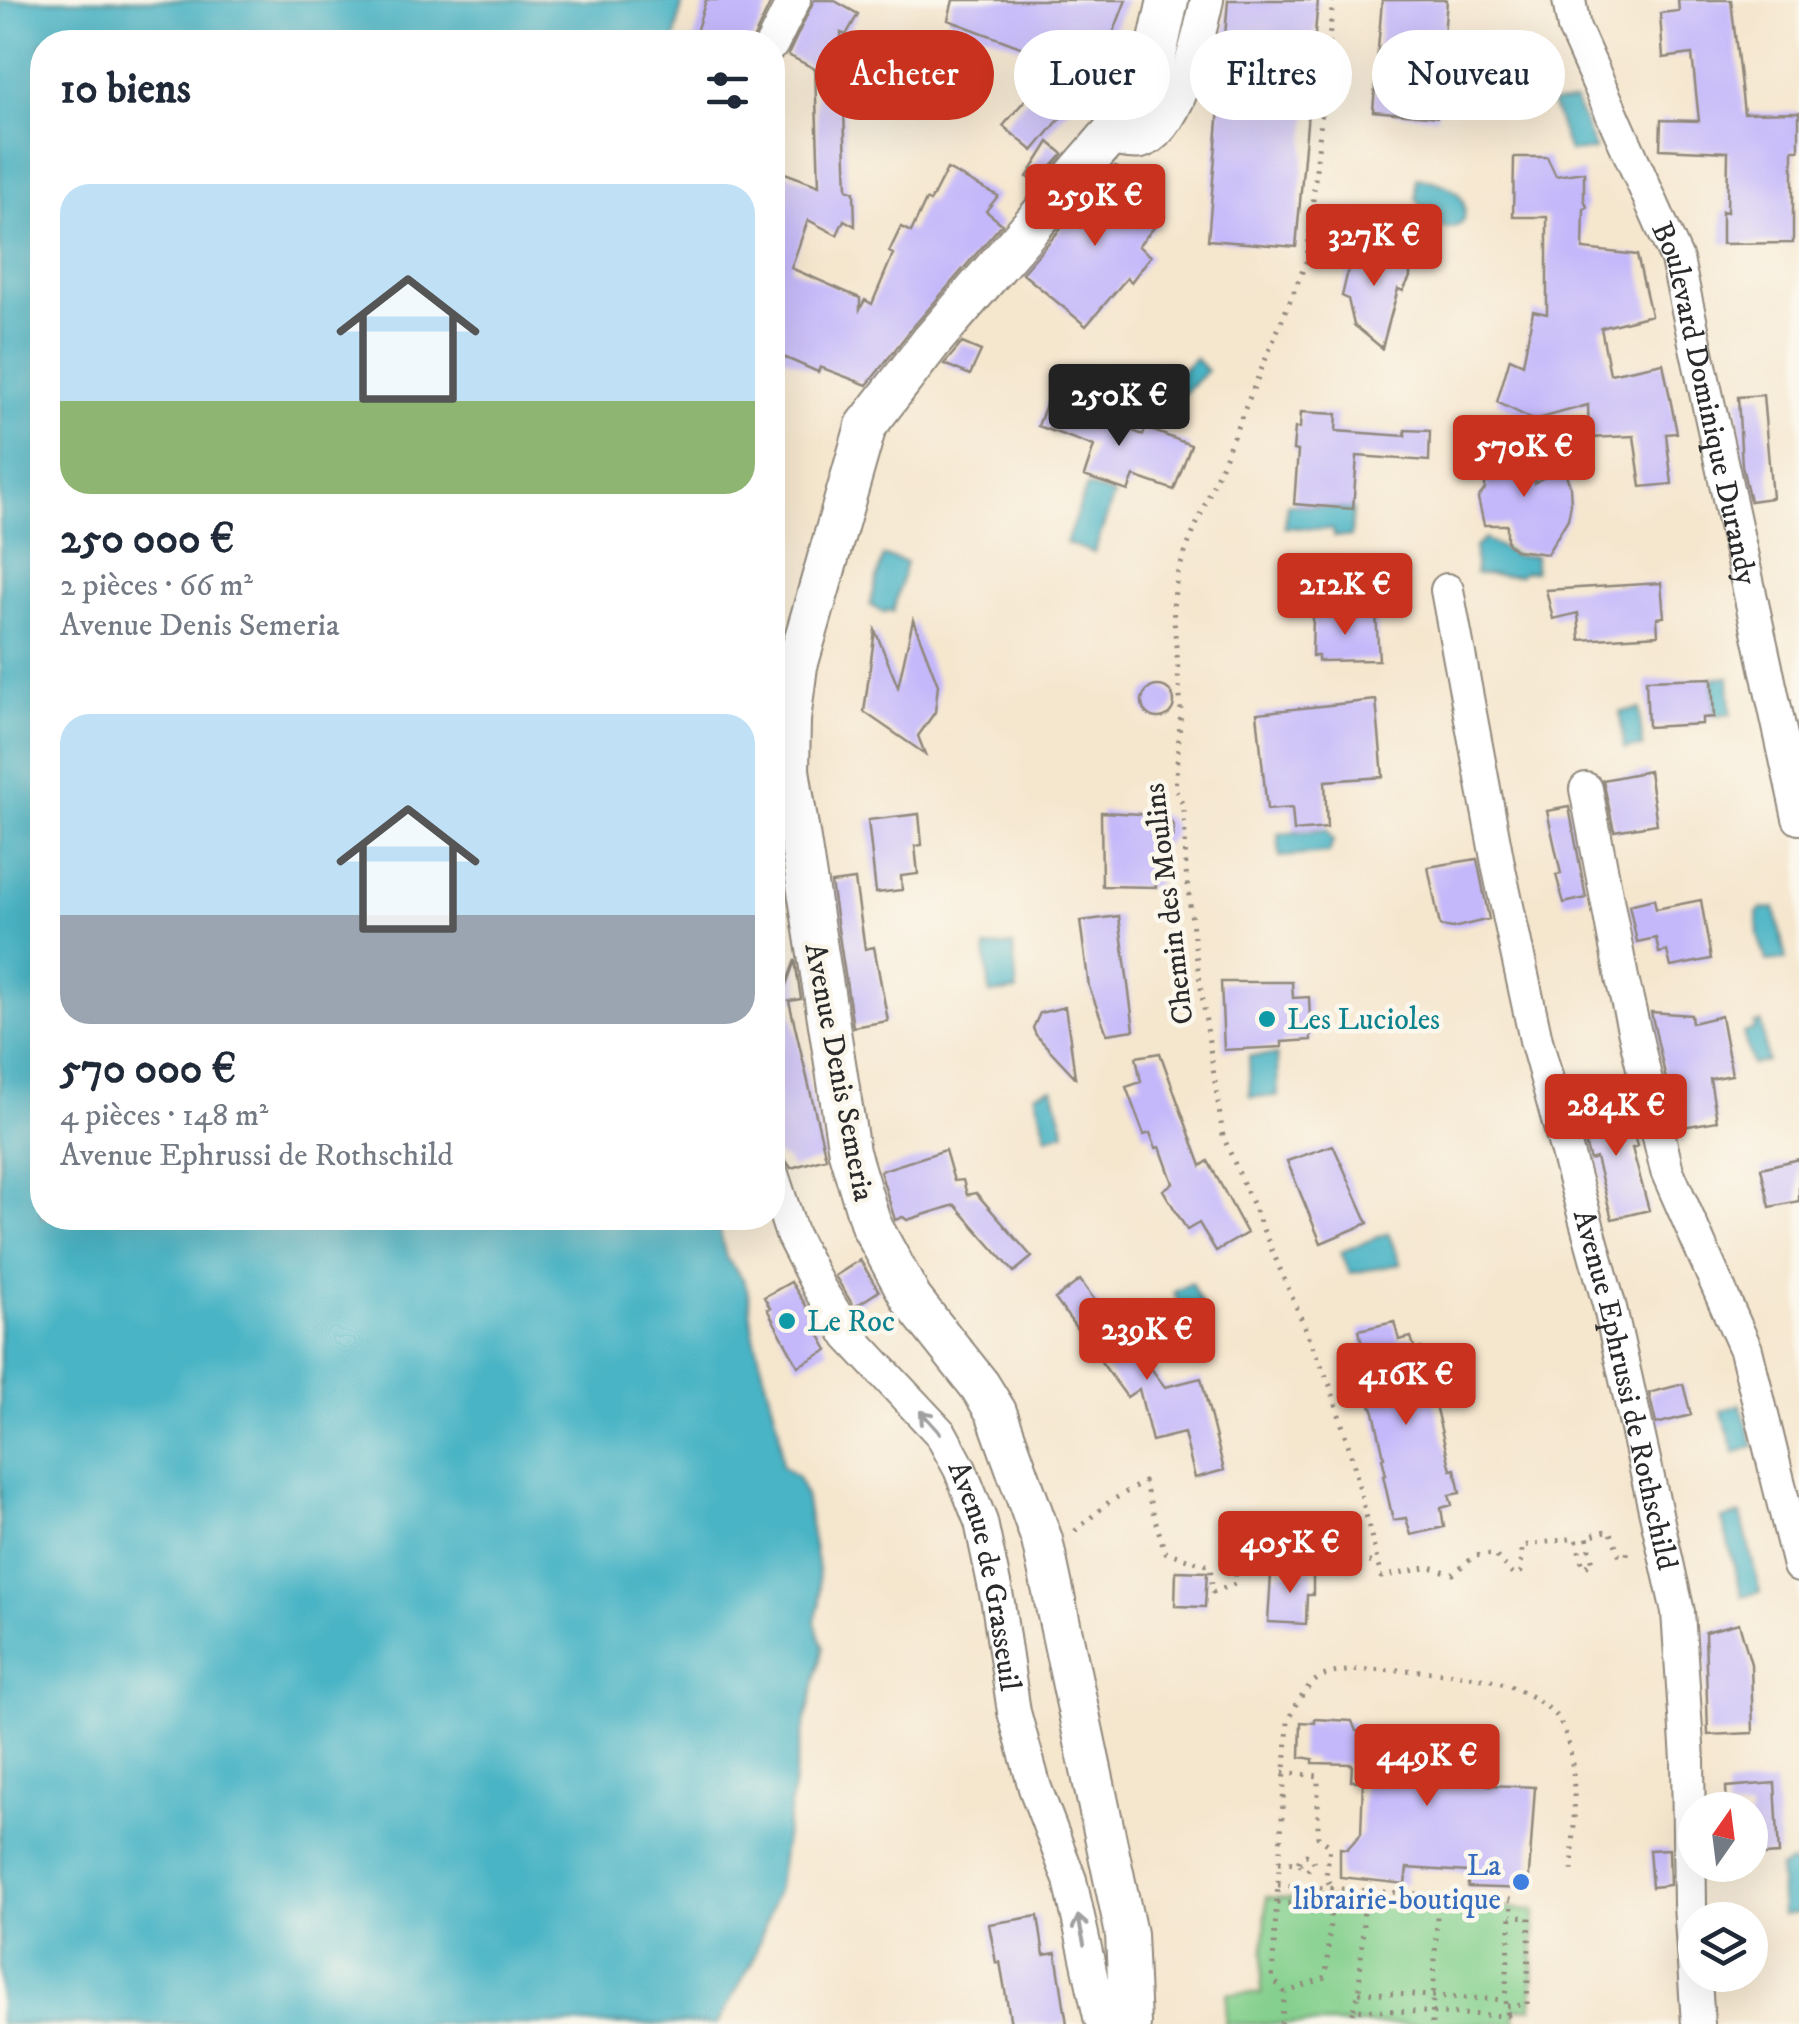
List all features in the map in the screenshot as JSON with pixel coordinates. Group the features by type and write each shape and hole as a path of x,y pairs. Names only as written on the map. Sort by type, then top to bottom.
{"main road":[{"name":"Avenue Denis Semeria","path":"1130,2024 1126,1934 1042,1540 996,1412 912,1300 870,1224 849,1152 789,770 797,666 866,426 931,342 1110,138 1145,88 1168,0"}],"street":[{"path":"779,30 794,0"},
{"path":"1110,138 1140,143 1160,131 1193,58 1207,0"},
{"name":"Boulevard Dominique Durandy","path":"1570,0 1574,28 1677,260 1799,818"},
{"name":"Avenue Ephrussi de Rothschild","path":"1447,590 1498,869 1536,1040 1610,1308 1660,1522 1679,1627 1698,2024"},
{"path":"1586,789 1622,978 1667,1171 1746,1350 1799,1566"},
{"name":"Avenue de Grasseuil","path":"785,1214 819,1288 850,1336 941,1434 981,1522 998,1602 1014,1712 1036,1788 1070,1880 1100,2017 1106,2024"}],"path":[{"name":"Chemin des Moulins","path":"1333,0 1308,260 1177,575 1173,606 1180,710 1175,790 1184,807 1186,872 1223,1136 1331,1388 1354,1461 1377,1562"},
{"path":"1076,1548 1074,1531 1109,1502 1144,1482 1165,1552 1210,1566 1213,1592 1234,1584 1236,1562 1377,1562 1381,1578 1430,1568 1453,1574 1474,1556 1494,1554 1513,1575 1521,1572 1522,1546 1576,1538 1583,1567 1593,1564 1587,1536 1610,1530 1619,1554 1627,1556 1630,1526 1660,1522"},
{"path":"1281,2024 1285,1993 1272,1978 1288,1722 1302,1695 1321,1676 1382,1668 1494,1680 1525,1694 1556,1715 1573,1758 1572,1874"},
{"path":"1283,1772 1318,1776 1318,1837 1330,1846 1326,1877 1330,1888"},
{"path":"1298,1864 1306,1855 1314,1863"},
{"path":"1279,1862 1298,1864 1306,1871 1314,1863"},
{"path":"1314,1863 1327,1865"},
{"path":"1278,1885 1512,1900 1506,2003 1509,2020 1354,2009"},
{"path":"1350,2024 1360,1992 1365,1891"},
{"path":"1432,2024 1438,1895"},
{"path":"1277,1903 1331,1906 1326,1976 1285,1993"},
{"path":"1360,1992 1526,2005 1530,1917 1511,1916"}],"green space":[{"path":"1267,1897 1535,1910 1532,2008 1514,2009 1515,2024 1225,2024 1227,1993 1261,1994"}],"water":[{"path":"0,0 683,0 677,30 30,30 30,1230 720,1230 726,1258 748,1291 753,1332 779,1428 782,1466 798,1477 805,1495 818,1569 820,1603 815,1622 823,1647 799,1749 777,1891 752,1963 717,2024 0,2024"},
{"path":"1575,101 1595,150 1569,152 1558,120 1565,120 1565,102"},
{"path":"1417,178 1445,185 1459,195 1465,211 1463,222 1449,228 1434,222 1431,209 1422,208 1416,198"},
{"path":"1195,358 1207,371 1173,404 1161,390"},
{"path":"1087,486 1114,495 1094,553 1066,543"},
{"path":"1287,504 1353,509 1351,537 1334,536 1333,530 1285,527"},
{"path":"1485,539 1516,556 1535,556 1535,571 1519,576 1475,574 1475,547"},
{"path":"883,556 906,562 893,612 885,613 870,605"},
{"path":"1729,677 1731,714 1714,715 1712,678"},
{"path":"1639,709 1643,747 1624,749 1620,712"},
{"path":"1327,830 1333,841 1329,853 1280,857 1278,834"},
{"path":"1775,908 1786,960 1767,962 1758,936 1757,913"},
{"path":"1013,945 1017,991 990,994 985,948"},
{"path":"1761,1022 1767,1061 1752,1065 1743,1033"},
{"path":"1277,1055 1278,1096 1250,1097 1249,1056"},
{"path":"1053,1088 1065,1132 1047,1137 1035,1093"},
{"path":"1388,1233 1401,1264 1350,1273 1341,1252"},
{"path":"1191,1283 1209,1319 1202,1338 1178,1329 1181,1311 1174,1292"},
{"path":"1740,1404 1754,1446 1735,1453 1721,1411"},
{"path":"1741,1514 1760,1592 1742,1596 1722,1519"},
{"path":"1790,1863 1799,1867 1799,1913 1782,1915 1779,1869"}],"building":[{"path":"706,0 772,0 758,30 697,30"},
{"path":"814,0 833,0 858,14 849,30 815,30 815,69 788,55"},
{"path":"953,0 1126,0 1114,30 1014,30 1014,45 994,37 994,30 975,30 948,20"},
{"path":"1228,0 1318,0 1315,30 1226,30"},
{"path":"1382,0 1447,0 1444,30 1380,30"},
{"path":"1678,0 1731,0 1744,113 1799,112 1799,150 1793,150 1793,243 1722,244 1728,152 1660,149 1661,120 1699,121 1692,54 1663,58 1660,13 1679,11"},
{"path":"1014,113 1014,120 1059,120 1033,151 1003,126"},
{"path":"817,120 844,120 847,189 854,192 855,226 844,220 837,235 808,220 791,268 860,298 860,309 865,300 872,304 901,227 911,232 947,169 998,196 986,211 1002,224 867,385 820,367 818,372 785,358 785,173 819,186"},
{"path":"1218,120 1307,120 1296,247 1208,240"},
{"path":"1049,142 1063,154 1036,184 1027,177"},
{"path":"1514,157 1547,157 1556,176 1584,172 1587,207 1583,249 1637,255 1651,315 1601,328 1610,374 1663,363 1677,433 1666,434 1672,484 1641,487 1634,436 1589,438 1588,405 1534,420 1497,402 1510,358 1523,364 1533,311 1547,314 1547,217 1513,217"},
{"path":"1115,167 1146,178 1129,201 1158,223 1138,246 1151,256 1131,282 1127,278 1086,326 1022,273"},
{"path":"1355,241 1382,248 1379,255 1410,263 1410,277 1403,291 1398,289 1382,348 1354,325 1348,299 1342,296"},
{"path":"962,343 981,351 970,375 944,364"},
{"path":"1763,395 1772,498 1750,501 1742,466 1738,397"},
{"path":"1048,399 1143,435 1146,428 1191,445 1174,490 1134,476 1128,491 1084,476 1094,446 1038,426"},
{"path":"1301,412 1337,414 1336,431 1405,436 1405,430 1430,431 1429,461 1357,456 1353,509 1294,504 1298,451 1293,450"},
{"path":"1485,450 1534,451 1534,483 1563,466 1571,504 1568,519 1547,554 1515,550 1507,543 1507,525 1484,525 1478,498 1485,489"},
{"path":"1661,583 1664,617 1657,618 1658,635 1580,640 1578,613 1553,619 1546,590"},
{"path":"1376,614 1379,660 1318,661 1318,656 1312,656 1313,616"},
{"path":"913,620 938,685 935,712 918,736 925,754 864,712 875,630 898,687"},
{"path":"1712,678 1714,717 1702,718 1702,724 1648,727 1646,680"},
{"path":"1158,686 1169,691 1174,702 1169,713 1158,718 1147,713 1142,702 1147,691"},
{"path":"1376,700 1383,777 1325,781 1327,828 1294,831 1292,808 1267,810 1257,713"},
{"path":"1649,771 1657,824 1614,831 1603,780"},
{"path":"1569,807 1586,898 1564,903 1547,811"},
{"path":"1101,812 1161,815 1169,819 1174,827 1173,836 1159,850 1156,887 1102,886"},
{"path":"919,814 922,845 915,846 918,874 901,876 902,890 876,893 868,820"},
{"path":"1477,859 1489,919 1453,928 1440,926 1428,867"},
{"path":"855,880 865,949 874,947 888,1021 853,1027 831,883"},
{"path":"1654,899 1656,909 1701,900 1711,959 1671,967 1667,951 1659,953 1656,938 1637,942 1629,905"},
{"path":"1119,916 1134,1030 1107,1034 1089,987 1080,921"},
{"path":"795,960 801,999 789,1001 826,1158 791,1168 785,1159 785,988"},
{"name":"Les Lucioles","path":"1221,982 1292,982 1293,998 1309,997 1311,1040 1282,1042 1282,1047 1224,1050"},
{"path":"1065,1007 1075,1077 1033,1028 1040,1013"},
{"path":"1651,1012 1691,1015 1692,1023 1721,1016 1732,1075 1710,1079 1717,1121 1677,1128"},
{"path":"1160,1053 1201,1166 1208,1161 1247,1233 1216,1251 1199,1223 1187,1230 1163,1190 1173,1183 1160,1147 1156,1148 1150,1133 1144,1135 1126,1087 1141,1082 1136,1057"},
{"path":"1631,1105 1638,1134 1634,1135 1637,1146 1632,1148 1649,1210 1612,1219 1596,1158 1590,1160 1579,1122"},
{"path":"1333,1145 1368,1223 1321,1243 1287,1161"},
{"path":"945,1150 954,1181 963,1180 967,1195 976,1193 1032,1257 1014,1272 955,1205 895,1220 880,1171"},
{"path":"1799,1159 1799,1201 1770,1207 1761,1168"},
{"path":"860,1260 879,1291 854,1307 835,1276"},
{"path":"1080,1280 1128,1346 1126,1335 1165,1387 1201,1378 1224,1470 1195,1478 1184,1433 1152,1441 1139,1389 1127,1397 1055,1299"},
{"name":"Le Roc","path":"791,1282 820,1328 817,1330 828,1350 798,1366 764,1297"},
{"path":"1394,1322 1399,1340 1411,1337 1415,1350 1421,1348 1460,1493 1449,1495 1452,1505 1441,1508 1444,1527 1411,1535 1406,1518 1393,1520 1374,1412 1367,1395 1362,1396 1352,1352 1363,1350 1359,1330"},
{"path":"1683,1384 1691,1415 1656,1424 1649,1393"},
{"path":"1313,1570 1313,1595 1307,1595 1306,1624 1268,1622 1271,1575 1279,1576 1279,1571"},
{"path":"1176,1571 1207,1572 1205,1607 1175,1606"},
{"path":"1739,1623 1751,1664 1753,1733 1708,1735 1705,1632"},
{"path":"1315,1719 1352,1721 1356,1731 1381,1733 1380,1740 1478,1744 1490,1758 1488,1785 1535,1787 1528,1889 1468,1887 1468,1872 1407,1868 1405,1884 1340,1877 1340,1848 1347,1849 1361,1834 1363,1781 1351,1781 1352,1764 1313,1763 1313,1759 1300,1757 1301,1722 1315,1723"},
{"path":"1775,1783 1779,1854 1768,1855 1768,1792 1726,1792 1726,1787"},
{"path":"1669,1849 1670,1885 1652,1887 1649,1850"},
{"path":"1038,1916 1044,1955 1056,1953 1067,2024 1011,2024 989,1924"}],"place":[{"name":"Les Lucioles","path":"1267,1019"},
{"name":"Le Roc","path":"787,1321"},
{"name":"La librairie-boutique","path":"1521,1882"}]}
